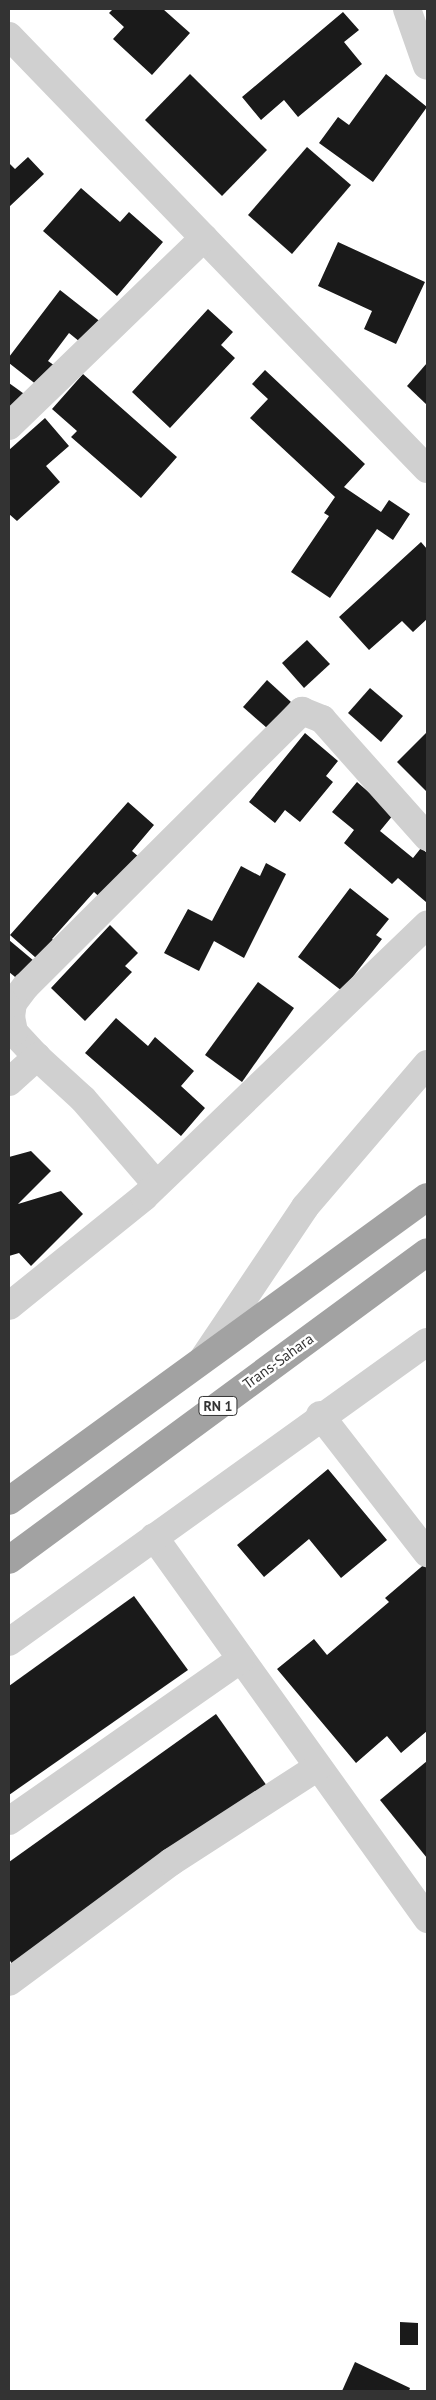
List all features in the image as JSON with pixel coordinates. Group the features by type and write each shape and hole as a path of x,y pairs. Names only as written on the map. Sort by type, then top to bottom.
{"highway":[{"path":"9,1501 427,1197"},
{"name":"Trans-Sahara","path":"9,1560 427,1252"}],"street":[{"path":"415,13 427,66"},
{"path":"9,36 427,469"},
{"path":"9,426 204,238"},
{"path":"156,1184 83,1099 37,1057 14,1032 11,1017 17,998 302,711 322,719 427,837"},
{"path":"9,1306 156,1184 427,925"},
{"path":"9,1082 37,1057"},
{"path":"200,1362 306,1207 427,1064"},
{"path":"9,1642 320,1415 427,1342"},
{"path":"320,1415 427,1553"},
{"path":"154,1537 427,1919"},
{"path":"9,1821 241,1659"},
{"path":"9,1982 171,1862 318,1767"}],"building":[{"path":"113,9 163,9 190,33 152,75 113,39 124,27 109,13"},
{"path":"343,12 359,30 344,42 362,64 298,117 284,100 261,120 242,97"},
{"path":"190,74 267,150 222,196 145,120"},
{"path":"386,74 427,107 373,182 319,143 338,117 349,125"},
{"path":"307,147 351,185 292,254 248,215"},
{"path":"28,157 44,174 9,207 9,163 15,169"},
{"path":"81,188 120,222 129,212 163,242 117,296 43,231"},
{"path":"338,242 425,282 396,344 364,329 372,311 318,286"},
{"path":"60,290 102,323 85,346 69,333 48,361 58,368 42,389 9,363 9,357"},
{"path":"208,309 233,332 221,345 235,358 170,428 132,392"},
{"path":"427,363 427,405 407,386"},
{"path":"265,370 365,464 344,487 381,512 389,500 410,514 393,540 377,529 330,598 291,572 329,516 324,513 335,497 250,418 268,399 252,384"},
{"path":"83,374 177,457 141,498 71,437 77,431 52,409"},
{"path":"9,383 27,396 9,423"},
{"path":"45,418 69,446 46,466 60,482 17,521 9,514 9,450"},
{"path":"421,542 427,549 427,619 413,632 402,621 369,650 339,617"},
{"path":"307,640 330,664 304,688 282,663"},
{"path":"267,680 291,702 267,728 243,707"},
{"path":"370,688 403,716 381,742 348,713"},
{"path":"427,732 427,792 397,762"},
{"path":"305,733 338,761 326,776 333,782 300,822 285,810 275,823 249,802"},
{"path":"357,782 394,814 380,831 413,858 421,848 427,853 426,902 398,878 392,884 344,843 354,830 332,812"},
{"path":"128,802 154,825 132,851 147,864 106,903 94,892 52,939 61,947 44,965 10,935"},
{"path":"266,863 286,874 244,958 214,941 199,971 164,953 188,909 212,921 241,866 260,876"},
{"path":"350,888 389,919 376,935 382,939 342,991 298,957"},
{"path":"110,925 138,953 125,966 132,972 85,1021 51,988"},
{"path":"9,940 40,966 25,985 9,972"},
{"path":"258,982 294,1008 242,1082 205,1055"},
{"path":"116,1018 148,1046 155,1037 194,1071 181,1086 205,1108 181,1136 85,1053"},
{"path":"31,1151 51,1171 18,1204 61,1191 83,1214 31,1266 19,1253 9,1256 9,1157"},
{"path":"328,1469 387,1540 341,1578 309,1539 264,1577 237,1545"},
{"path":"427,1562 427,1731 401,1753 387,1736 356,1763 277,1669 314,1639 327,1655 389,1602 385,1598"},
{"path":"134,1596 188,1670 9,1795 9,1686"},
{"path":"216,1714 267,1786 12,1964 9,1959 9,1862"},
{"path":"427,1761 427,1858 380,1800"},
{"path":"400,2322 418,2323 418,2345 400,2345"},
{"path":"355,2362 410,2388 409,2391 342,2391"}]}
